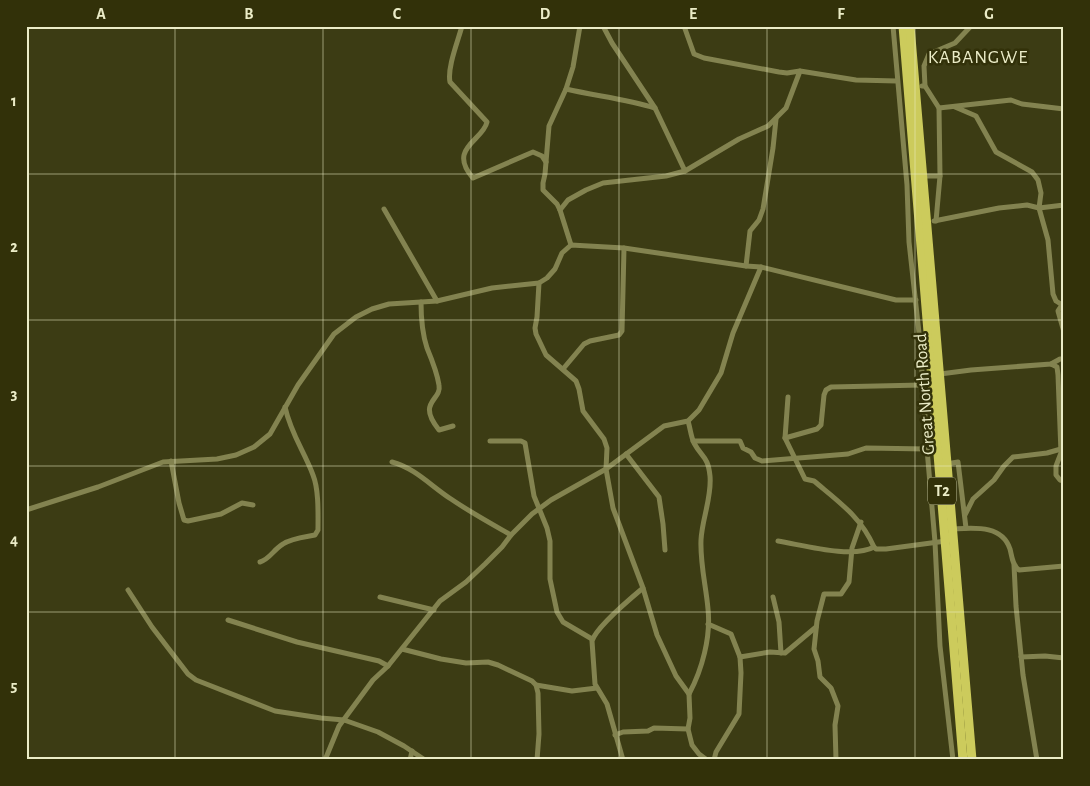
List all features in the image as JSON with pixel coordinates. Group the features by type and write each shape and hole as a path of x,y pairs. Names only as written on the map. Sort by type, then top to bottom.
{"main road":[{"name":"Great North Road","path":"903,26 963,760"},
{"name":"Great North Road","path":"910,26 922,176 932,222 946,464 972,760"}],"street":[{"path":"462,26 450,68 450,82 487,122 485,128 466,150 466,166 469,174 473,178 533,152 542,156 546,162"},
{"path":"571,245 560,210 557,204 543,190 543,183 549,126 566,90 573,67 580,26"},
{"path":"603,26 612,43 655,108 685,171"},
{"path":"684,26 694,54 704,58 779,72 800,71 856,80 897,81"},
{"path":"893,26 907,185 909,242 916,300 935,542 940,646 953,760"},
{"path":"971,26 955,43 929,54 924,66 925,86 939,108 940,176 932,222 999,208 1027,206 1038,208 1064,205"},
{"path":"560,210 568,200 603,183 666,176 685,171 739,139 768,126 786,108 800,71"},
{"path":"914,86 925,86"},
{"path":"566,90 623,99 655,108"},
{"path":"939,108 1010,100 1022,104 1064,109"},
{"path":"955,107 971,112 979,119 997,154 1032,172 1038,180 1041,193 1038,208 1048,240 1053,294 1056,301 1063,306 1058,312 1064,332"},
{"path":"746,266 750,231 759,220 763,209 776,118"},
{"path":"922,176 940,176"},
{"path":"384,209 437,301"},
{"path":"26,510 98,487 144,468 171,461 217,459 236,455 254,447 270,434 285,406 325,345 342,327 356,317 372,309 396,303 437,301 492,288 539,283 547,278 555,269 562,253 571,245 624,248 761,267 896,300 916,300"},
{"path":"563,369 584,344 619,334 622,331 624,248"},
{"path":"325,760 339,726 373,680 388,666 444,598 466,582 485,564 502,547 511,534 539,508 606,469 664,426 688,421 699,410 721,373 733,334 761,267"},
{"path":"539,283 536,334 546,355 576,381 584,411 604,439 607,448 606,469 612,508 643,588 659,640 676,676 689,694"},
{"path":"421,302 424,339 440,388 438,394 430,402 430,416 439,430 453,426"},
{"path":"940,374 1051,364 1062,359 1064,353"},
{"path":"1051,364 1057,367 1058,375 1062,453 1056,466 1056,475 1064,482"},
{"path":"785,438 817,430 821,425 826,390 831,387 922,385"},
{"path":"788,397 785,438 805,479 814,481 861,522 876,549 946,542"},
{"path":"260,562 268,558 282,544 315,535 318,530 316,484 292,430 285,406"},
{"path":"688,421 693,441 707,459 710,477 701,550 709,612 708,624 700,672 689,694 690,718 688,729 695,750 707,760"},
{"path":"490,441 521,440 525,443 534,496 548,528 551,585 559,618 592,639"},
{"path":"693,441 738,440 744,448 752,452 755,458 762,461 848,454 866,448 927,449"},
{"path":"965,515 973,499 994,480 1004,466 1013,458 1047,453 1061,448"},
{"path":"626,454 659,497 665,550"},
{"path":"171,461 184,520 188,521 221,514 242,503 253,505"},
{"path":"392,462 414,472 450,498 511,534"},
{"path":"946,464 958,462 966,528"},
{"path":"836,760 835,725 839,708 831,688 820,677 814,649 816,627 824,594 840,594 848,586 851,577 851,552 861,522"},
{"path":"952,529 982,528 999,534 1006,540 1009,547 1014,565 1021,657 1037,760"},
{"path":"778,541 836,552 868,550 874,547"},
{"path":"1014,565 1023,571 1064,566"},
{"path":"623,760 607,704 594,681 592,639 619,608 643,588"},
{"path":"128,590 152,627 188,674 196,680 275,711 344,720 378,732 425,760"},
{"path":"380,597 434,610"},
{"path":"773,597 780,622 781,653"},
{"path":"228,620 297,642 379,661 388,666"},
{"path":"708,624 731,634 740,657 741,673 739,714 716,752 714,760"},
{"path":"740,657 770,652 788,652 816,627"},
{"path":"402,649 466,663 488,662 528,678 536,685 572,691 597,688"},
{"path":"1021,657 1045,656 1064,658"},
{"path":"536,685 538,693 539,734 537,760"},
{"path":"615,735 624,732 648,731 654,728 688,729"},
{"path":"410,760 412,751"}],"district":[{"name":"KABANGWE","path":"978,57"}]}
